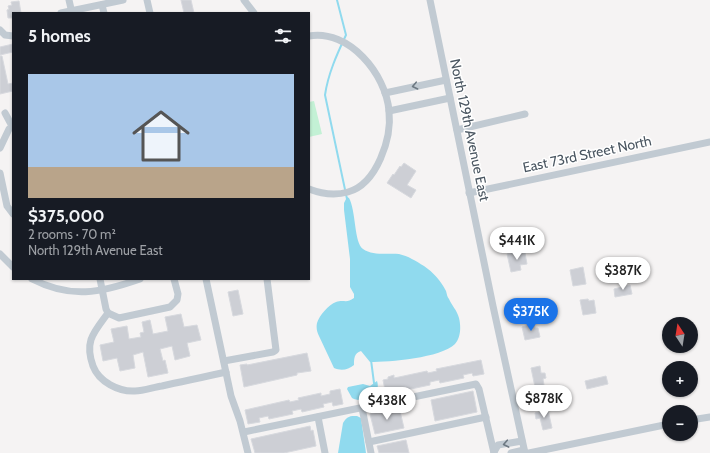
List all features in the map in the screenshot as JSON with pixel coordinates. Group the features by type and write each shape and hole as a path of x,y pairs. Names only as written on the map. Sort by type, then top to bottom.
{"street":[{"path":"70,0 72,12 123,0"},
{"path":"147,0 150,12"},
{"path":"244,0 253,12"},
{"name":"North 129th Avenue East","path":"430,0 469,193 522,441 526,452"},
{"path":"102,4 104,12"},
{"path":"0,30 5,35 12,36"},
{"path":"310,36 322,35 340,40 348,44 363,57 377,76 385,93 389,112 387,140 384,151 370,177 362,184 346,192 328,194 310,189"},
{"path":"385,93 446,80"},
{"path":"389,112 450,98"},
{"path":"4,113 12,125"},
{"path":"457,130 524,114"},
{"path":"0,148 8,129 12,127"},
{"name":"East 73rd Street North","path":"469,193 710,142"},
{"path":"0,173 7,206 12,213"},
{"path":"0,254 10,264"},
{"path":"34,280 62,291 90,292 137,280"},
{"path":"100,280 106,309 108,313 119,318 170,307 177,300 178,294 174,280"},
{"path":"206,280 231,396 244,432 248,453"},
{"path":"224,361 273,352 276,350 267,280"},
{"path":"108,313 93,333 89,345 89,352 94,368 99,376 108,384 118,389 136,391 226,372"},
{"path":"244,432 476,384 479,389 486,417 493,453"},
{"path":"362,408 372,453"},
{"path":"318,417 323,453"},
{"path":"369,442 486,417"},
{"path":"698,419 710,417"},
{"path":"511,453 526,452 662,425"},
{"path":"493,453 498,446 522,441"}],"green space":[{"path":"314,101 322,134 310,137 310,102"}],"water":[{"path":"347,197 349,198 353,210 358,240 363,249 371,253 399,254 406,256 427,268 439,280 457,313 460,324 458,338 455,344 448,349 427,356 370,362 361,351 354,358 354,365 352,367 344,370 334,368 318,334 317,325 318,320 330,305 336,302 349,301 354,298 354,294 350,287 350,259 344,210 344,203"},
{"path":"377,381 377,391 374,395 366,399 356,400 352,398 347,389 348,387 363,384 370,386"},
{"path":"357,416 361,418 366,453 338,453 343,423 349,417"}],"building":[{"path":"181,0 191,0 194,12 184,12"},
{"path":"19,1 21,12 12,12 12,18 8,18 7,10 9,9 8,6 12,5 11,2"},
{"path":"12,44 12,52 0,55 0,47"},
{"path":"0,56 2,56 8,84 12,83 12,91 0,94"},
{"path":"404,163 416,171 407,185 416,190 411,198 387,183 393,174 394,175"},
{"path":"519,251 520,254 525,253 527,264 520,265 521,270 511,272 507,254"},
{"path":"583,267 586,284 573,286 570,270"},
{"path":"630,285 632,294 615,297 614,289"},
{"path":"238,290 243,314 233,316 228,292"},
{"path":"588,299 589,301 594,300 596,313 583,315 580,300"},
{"path":"181,314 184,327 197,325 201,340 187,343 190,356 175,360 172,346 160,349 163,361 165,360 168,373 148,377 143,352 133,355 135,368 120,371 117,358 103,361 100,345 114,342 111,329 127,326 129,339 141,337 140,333 144,332 142,322 150,320 153,334 168,331 165,317"},
{"path":"534,324 535,328 538,328 540,337 525,340 522,327"},
{"path":"307,353 311,371 297,373 297,375 244,387 240,365 247,365"},
{"path":"481,360 484,374 473,376 472,373 463,375 464,378 440,383 439,380 430,382 430,385 406,390 406,387 396,389 397,393 386,395 383,380 388,379 388,377 394,375 394,378 427,371 428,373 437,371 436,369"},
{"path":"540,366 541,373 545,373 546,378 543,379 544,385 535,387 531,368"},
{"path":"606,376 608,384 587,389 585,381"},
{"path":"340,389 343,404 333,406 332,402 323,404 324,407 302,412 301,409 292,411 293,414 269,419 268,416 259,418 260,422 248,424 245,410 289,400 290,402 299,400 298,398 321,393 321,396 330,394 330,391"},
{"path":"473,391 477,412 435,421 431,400"},
{"path":"399,407 404,428 375,434 370,414"},
{"path":"548,410 552,428 543,430 540,418 536,419 535,413"},
{"path":"310,426 311,431 313,430 316,446 284,453 255,453 251,439"},
{"path":"406,440 409,453 379,453 377,446"}],"waterway":[{"path":"337,0 346,35 336,57 326,87 325,95 347,199"},
{"path":"371,360 374,383"}]}
